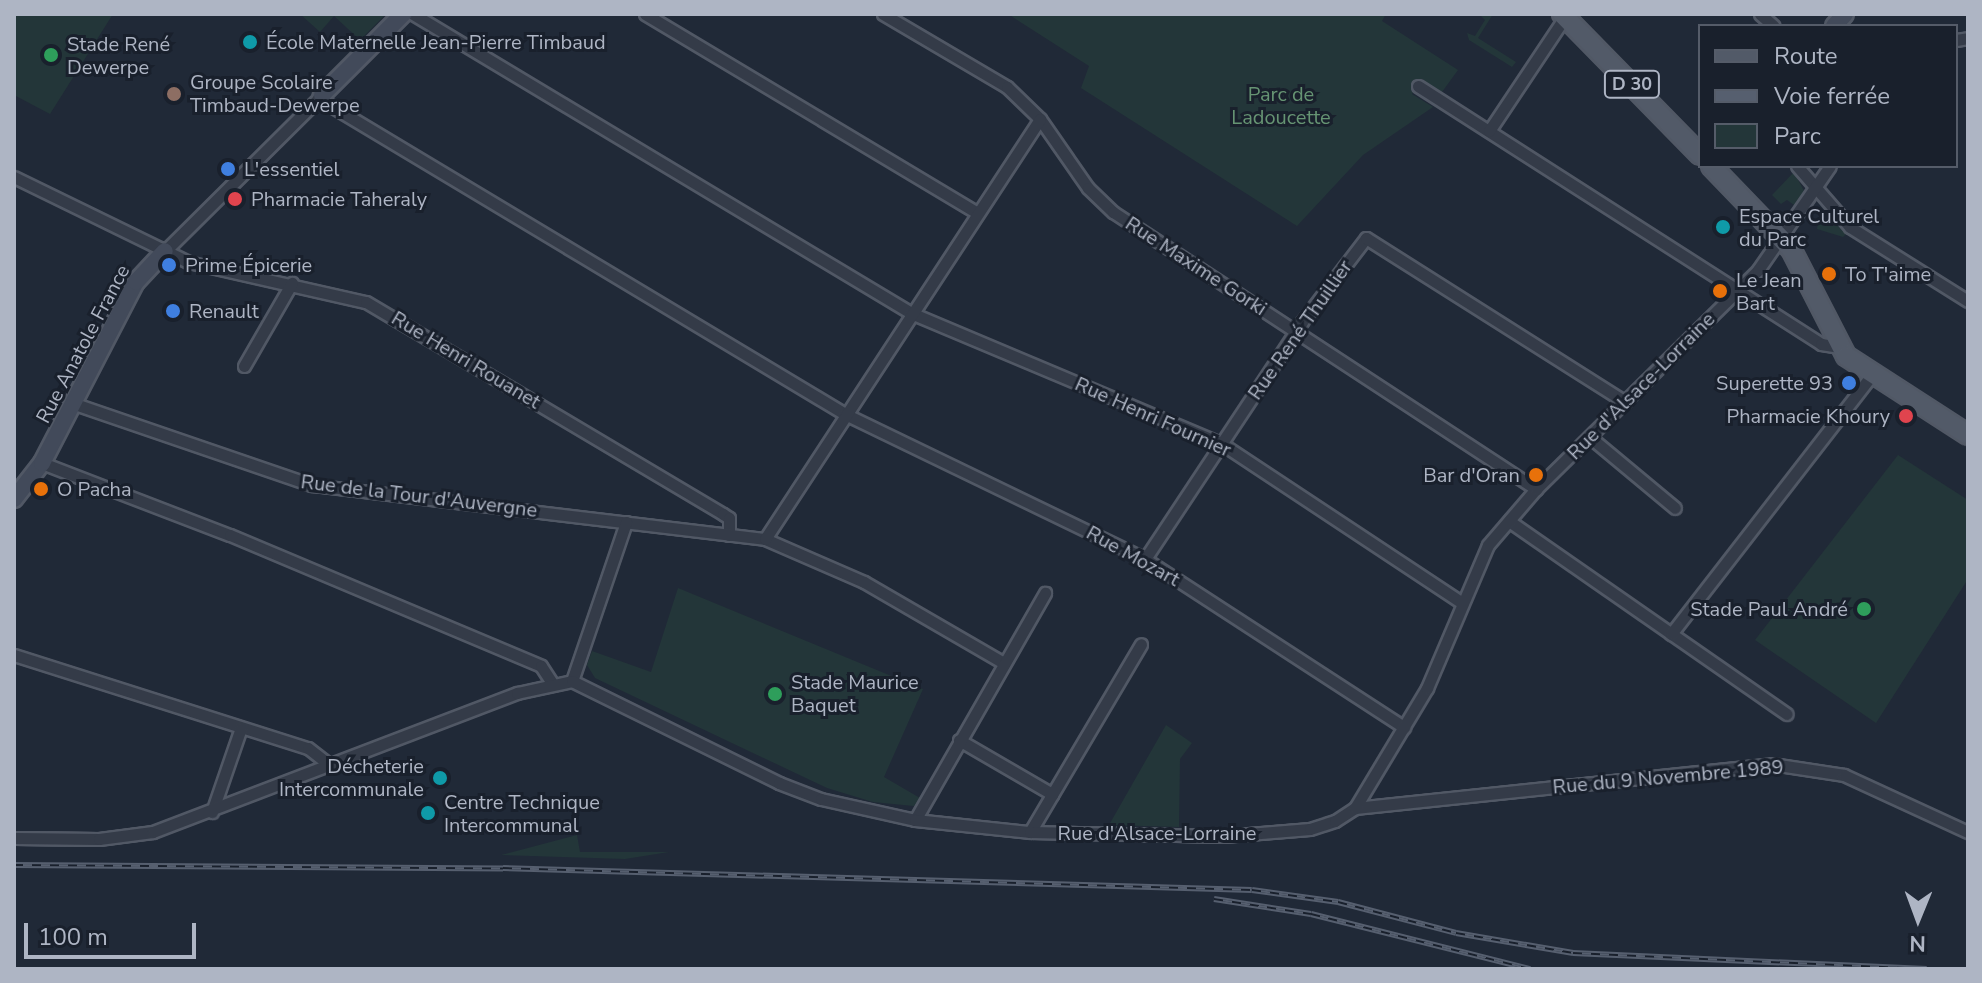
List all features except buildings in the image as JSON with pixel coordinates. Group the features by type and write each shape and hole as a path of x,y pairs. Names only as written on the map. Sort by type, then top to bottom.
{"main road":[{"name":"Rue Anatole France","path":"320,97 403,14"},
{"name":"D 30","path":"1564,15 1698,153"},
{"path":"1713,168 1783,239 1840,347 1872,375 1968,435"},
{"name":"Rue Anatole France","path":"14,499 42,463 136,282 165,251"}],"street":[{"name":"Rue Henri Fournier","path":"413,14 911,313 1222,444 1461,602"},
{"path":"645,14 976,212"},
{"name":"Rue Maxime Gorki","path":"883,14 1007,87 1040,119 1100,202 1536,489"},
{"path":"1489,131 1564,15"},
{"path":"1418,86 1821,344 1840,347"},
{"name":"Rue Anatole France","path":"165,251 320,97"},
{"name":"Rue Mozart","path":"320,97 845,414 1145,559 1404,727"},
{"path":"765,539 976,212 1040,119"},
{"path":"1799,168 1850,227 1968,301"},
{"name":"Rue d'Alsace-Lorraine","path":"572,681 779,783 821,799 915,820 1030,832 1266,834 1323,825 1355,808 1427,688 1482,554 1536,489 1737,291 1783,239 1829,168"},
{"name":"Rue Henri Rouanet","path":"14,177 165,251 220,273 292,283 366,302 723,514 729,518 729,535"},
{"name":"Rue René Thuillier","path":"1145,559 1297,331 1362,241 1371,238 1625,402"},
{"path":"244,366 292,283"},
{"path":"1671,634 1872,375"},
{"name":"Rue de la Tour d'Auvergne","path":"72,403 312,485 765,539 864,582 1004,663"},
{"path":"1591,438 1675,508"},
{"path":"42,463 230,535 541,666 552,683"},
{"path":"1509,521 1787,714"},
{"path":"18,834 124,837 212,812 552,683 572,681 626,522"},
{"path":"915,820 1045,593"},
{"path":"1030,832 1141,644"},
{"path":"14,655 308,748 331,766"},
{"path":"212,812 241,728"},
{"path":"959,740 1052,794"},
{"name":"Rue du 9 Novembre 1989","path":"1355,808 1772,764 1844,775 1968,832"}],"green space":[{"name":"Stade René Dewerpe","path":"14,14 113,14 50,114 14,95"},
{"path":"300,14 386,14 360,40 334,16 320,32"},
{"name":"Parc de Ladoucette","path":"1008,14 1386,14 1382,21 1458,70 1442,92 1422,79 1412,94 1433,107 1363,155 1297,226 1081,88 1089,66"},
{"path":"1479,14 1493,14 1478,38 1516,62 1512,67 1469,40 1467,33 1475,36 1485,20"},
{"path":"1794,172 1804,191 1794,205 1787,200 1781,204 1772,195"},
{"path":"1820,209 1846,234 1843,237 1817,229"},
{"name":"Stade Paul André","path":"1898,455 1968,500 1968,579 1876,723 1755,640"},
{"name":"Stade Maurice Baquet","path":"678,588 923,689 884,777 920,798 914,806 873,802 827,788 595,678 587,665 592,651 651,672"},
{"path":"1166,725 1192,743 1180,759 1179,827 1109,825"},
{"path":"577,835 580,852 669,852 625,859 501,855"}],"railway":[{"path":"14,865 503,868 1252,890 1338,902 1456,933 1573,953 1927,969"},
{"path":"1214,899 1311,914 1530,969"}],"place":[{"name":"École Maternelle Jean-Pierre Timbaud","path":"250,42"},
{"name":"Stade René Dewerpe","path":"51,55"},
{"name":"Groupe Scolaire Timbaud-Dewerpe","path":"174,94"},
{"name":"L'essentiel","path":"228,169"},
{"name":"Pharmacie Taheraly","path":"235,199"},
{"name":"Espace Culturel du Parc","path":"1723,227"},
{"name":"Prime Épicerie","path":"169,265"},
{"name":"To T'aime","path":"1829,274"},
{"name":"Le Jean Bart","path":"1720,291"},
{"name":"Renault","path":"173,311"},
{"name":"Superette 93","path":"1849,383"},
{"name":"Pharmacie Khoury","path":"1906,416"},
{"name":"Bar d'Oran","path":"1536,475"},
{"name":"O Pacha","path":"41,489"},
{"name":"Stade Paul André","path":"1864,609"},
{"name":"Stade Maurice Baquet","path":"775,694"},
{"name":"Décheterie Intercommunale","path":"440,778"},
{"name":"Centre Technique Intercommunal","path":"428,813"}]}
